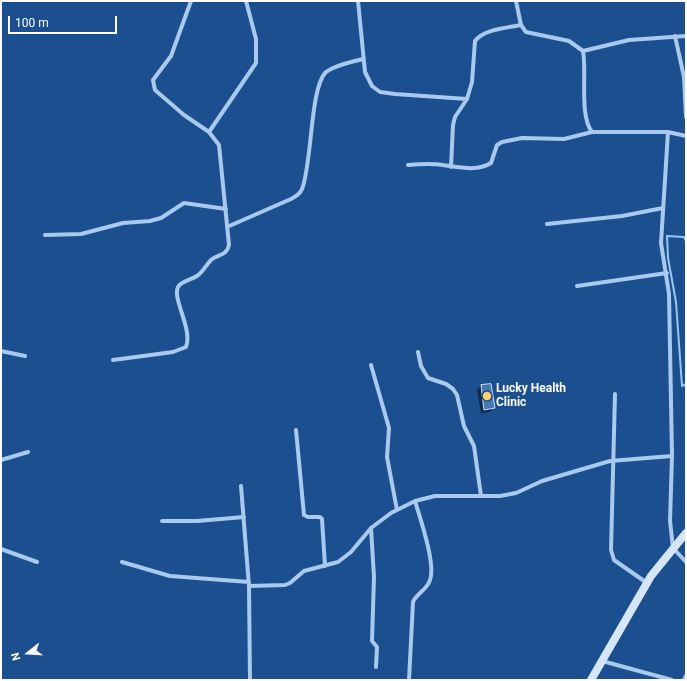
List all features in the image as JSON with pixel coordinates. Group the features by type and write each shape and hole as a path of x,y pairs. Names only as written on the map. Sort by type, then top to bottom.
{"main road":[{"path":"591,680 647,583 686,533"}],"street":[{"path":"113,360 173,352 186,347 188,342 187,331 177,296 178,288 181,284 196,277 211,260 228,250 226,209 219,145 209,132 155,90 154,85 155,75 171,56 191,1"},
{"path":"209,132 256,63 256,39 246,1"},
{"path":"358,1 365,72 369,81 380,92 467,100"},
{"path":"516,1 522,25 526,32 569,41 583,51 585,63 586,115 588,127 592,132"},
{"path":"451,167 453,125 455,117 467,100 472,82 474,49 479,37 522,25"},
{"path":"675,36 684,77 686,117"},
{"path":"583,51 629,40 686,36"},
{"path":"227,227 300,194 307,162 314,109 324,74 330,69 363,58"},
{"path":"408,165 443,164 451,167 467,168 488,164 493,159 497,146 502,142 522,138 564,139 592,132 668,132 686,136"},
{"path":"668,132 661,243 667,273 669,294 672,456 670,521 673,548 686,562"},
{"path":"45,235 81,234 123,223 150,221 161,218 184,203 226,209"},
{"path":"547,224 622,216 664,208"},
{"path":"577,286 667,273"},
{"path":"1,351 25,356"},
{"path":"418,352 421,366 428,378 446,384 453,389 457,395 464,426 474,446 481,496"},
{"path":"371,365 389,428 387,457 397,510"},
{"path":"615,394 612,556 620,566 647,583"},
{"path":"296,430 304,515 308,517 320,517 322,519 325,566"},
{"path":"1,460 28,452"},
{"path":"122,562 170,576 249,584 285,585 290,583 304,571 338,562 345,557 371,528 397,510 415,500 434,496 500,496 516,493 542,481 614,461 672,456"},
{"path":"241,486 249,584 250,680"},
{"path":"409,680 413,602 416,596 426,587 430,580 431,562 415,500"},
{"path":"162,521 197,521 244,517"},
{"path":"371,528 374,577 372,641 377,647 376,667"},
{"path":"1,549 37,562"},
{"path":"601,661 672,680"},
{"path":"684,680 686,676"}],"building":[{"path":"491,384 495,408 484,410 481,385"}],"waterway":[{"path":"682,386 676,302 668,258 667,236 684,237 686,241"},
{"path":"682,386 686,384"}],"place":[{"name":"Lucky Health Clinic","path":"487,396"}]}
